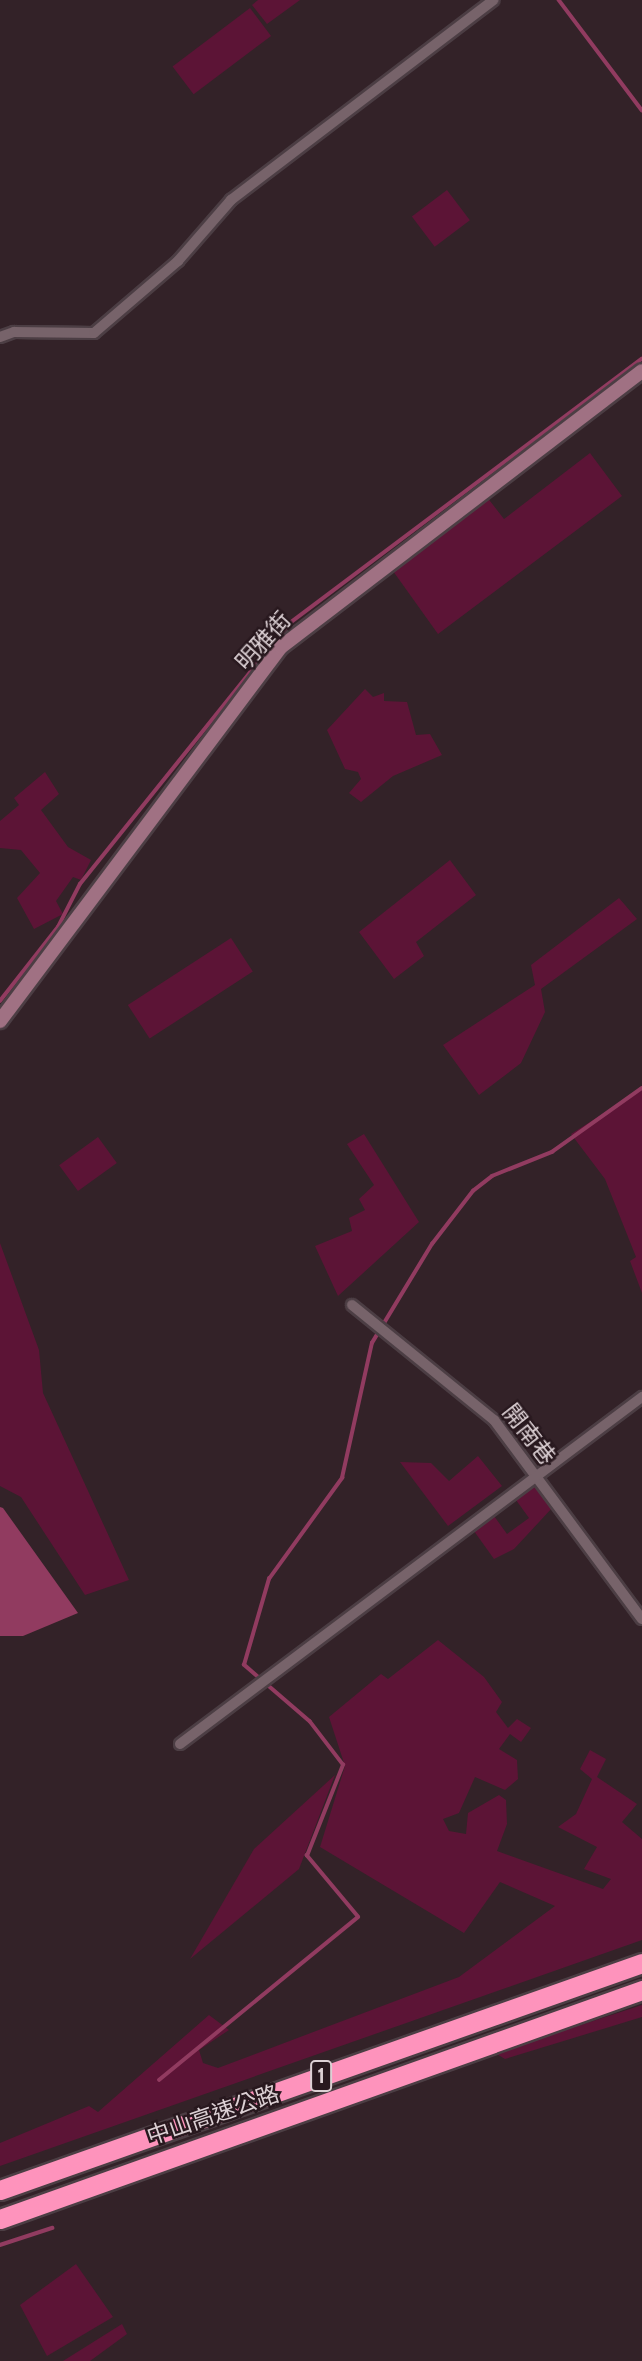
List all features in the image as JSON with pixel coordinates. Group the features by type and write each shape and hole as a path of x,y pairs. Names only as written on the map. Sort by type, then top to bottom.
{"highway":[{"name":"中山高速公路","path":"0,2190 642,1963"},
{"name":"中山高速公路","path":"0,2219 642,1990"}],"street":[{"path":"0,337 26,331 94,333 178,261 231,200 494,0"},
{"name":"明雅街","path":"0,1021 281,647 642,371"},
{"name":"開南巷","path":"352,1305 376,1328 484,1410 642,1619"},
{"path":"180,1744 534,1474 642,1396"}],"shaded area":[{"path":"258,0 300,0 267,24 252,5"},
{"path":"250,8 271,36 194,94 173,66"},
{"path":"447,190 470,220 435,247 412,216"},
{"path":"590,453 622,496 438,634 388,564 483,492 504,519"},
{"path":"365,689 373,697 384,693 384,701 407,702 416,735 430,734 442,755 393,776 361,802 349,793 361,779 358,772 345,769 327,730"},
{"path":"45,772 59,794 41,810 68,847 91,860 81,880 73,877 56,901 63,914 34,929 17,898 40,873 21,850 0,848 0,821 19,805 14,798"},
{"path":"450,860 476,895 416,942 424,956 394,979 359,932"},
{"path":"619,898 637,919 541,989 545,1012 521,1063 479,1095 443,1045 535,985 531,965"},
{"path":"231,938 253,972 150,1039 128,1005"},
{"path":"642,1089 642,1293 630,1261 636,1257 605,1179 571,1134"},
{"path":"364,1134 419,1222 338,1296 315,1246 352,1231 349,1218 365,1210 359,1199 374,1185 347,1144"},
{"path":"98,1137 117,1163 78,1191 59,1165"},
{"path":"0,1243 39,1350 43,1393 129,1580 85,1595 21,1497 0,1486"},
{"path":"478,1456 502,1486 448,1526 400,1462 431,1463 449,1481"},
{"path":"534,1482 553,1507 514,1549 494,1559 469,1524 489,1509 507,1534 529,1518 516,1500 502,1510 497,1504"},
{"path":"0,1507 78,1613 23,1636 0,1636"},
{"path":"438,1640 484,1677 502,1702 496,1712 508,1728 517,1719 531,1728 521,1742 510,1734 499,1749 517,1760 518,1779 505,1790 475,1777 459,1813 443,1819 449,1831 466,1834 468,1813 499,1795 506,1800 507,1824 497,1851 603,1889 611,1879 584,1869 597,1847 558,1827 576,1814 592,1779 580,1769 590,1750 606,1759 597,1777 637,1804 622,1822 642,1839 642,1940 0,2166 0,2143 89,2106 98,2112 209,2015 229,2030 199,2050 203,2063 218,2068 459,1977 555,1906 500,1882 464,1933 320,1847 345,1766 329,1717 381,1674 388,1679"},
{"path":"335,1775 299,1869 190,1959 254,1849"},
{"path":"642,2005 642,2017 505,2059 495,2053"},
{"path":"76,2264 113,2317 47,2356 20,2305"},
{"path":"122,2324 127,2334 90,2361 63,2361"}],"waterway":[{"path":"559,0 642,110"},
{"path":"0,1001 58,927 80,884 290,623 642,359"},
{"path":"159,2080 358,1917 307,1856 343,1765 310,1722 244,1665 269,1579 342,1478 372,1343 432,1244 473,1191 492,1176 552,1152 642,1088"},
{"path":"0,2245 52,2228"}]}
